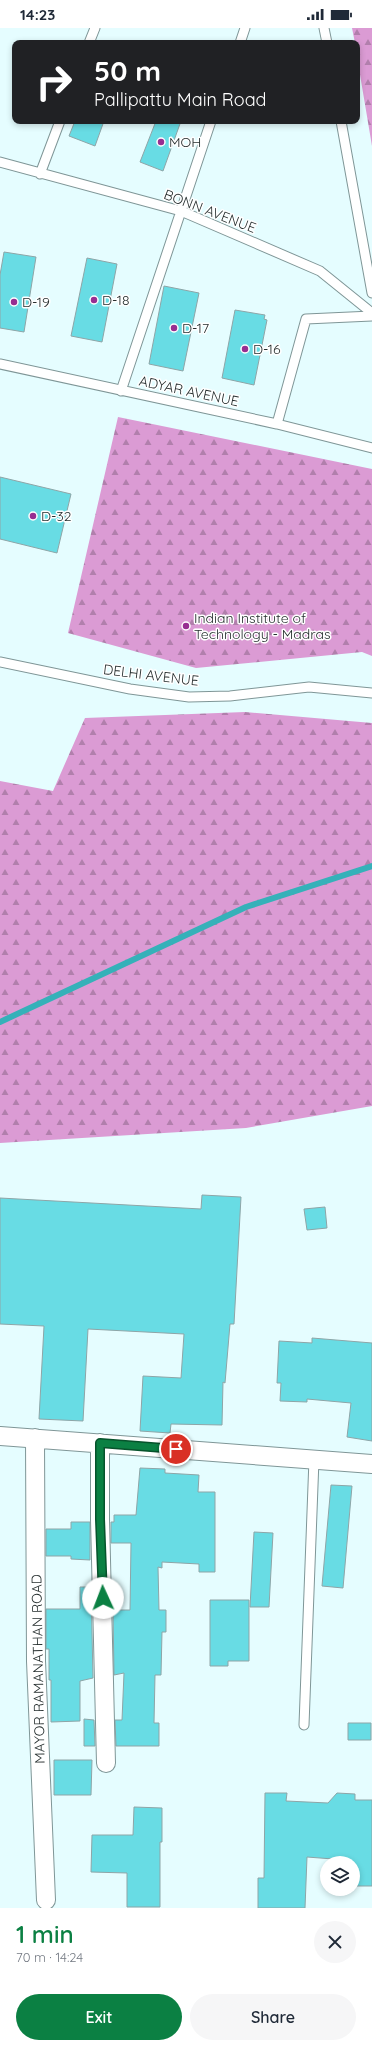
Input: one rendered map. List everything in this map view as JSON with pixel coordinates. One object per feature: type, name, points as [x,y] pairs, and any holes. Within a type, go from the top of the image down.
[{"type":"street","points":[[0,1436],[372,1464]]},
{"type":"street","name":"MAYOR RAMANATHAN ROAD","points":[[35,1438],[36,1661],[46,1900]]},
{"type":"street","points":[[100,1443],[100,1519],[106,1763]]},
{"type":"lane","points":[[90,40],[95,28]]},
{"type":"lane","points":[[241,40],[245,28]]},
{"type":"lane","points":[[324,28],[326,40]]},
{"type":"lane","points":[[40,174],[59,124]]},
{"type":"lane","points":[[121,391],[210,124]]},
{"type":"lane","points":[[342,124],[372,293]]},
{"type":"lane","name":"BONN AVENUE","points":[[0,162],[181,211],[320,270],[372,313]]},
{"type":"lane","points":[[277,424],[306,319],[372,316]]},
{"type":"lane","name":"ADYAR AVENUE","points":[[1,367],[277,424],[372,448]]},
{"type":"lane","name":"DELHI AVENUE","points":[[0,662],[130,689],[189,697],[230,696],[309,687],[372,693]]},
{"type":"lane","points":[[304,1725],[314,1459]]},
{"type":"green space","points":[[352,28],[372,28],[372,146],[360,75],[360,40],[354,40]]},
{"type":"green space","points":[[118,417],[372,469],[372,656],[362,652],[196,668],[68,633]]},
{"type":"green space","points":[[245,712],[372,723],[372,1106],[246,1128],[0,1143],[0,781],[53,791],[85,718]]},
{"type":"building","points":[[74,124],[103,124],[95,146],[69,136]]},
{"type":"building","name":"MOH","points":[[155,124],[180,124],[163,171],[140,162]]},
{"type":"building","name":"D-19","points":[[4,252],[36,257],[24,332],[0,328],[0,275]]},
{"type":"building","name":"D-18","points":[[87,258],[117,264],[102,342],[71,336]]},
{"type":"building","name":"D-17","points":[[164,286],[199,293],[183,371],[149,364]]},
{"type":"building","name":"D-16","points":[[235,310],[265,315],[264,319],[267,320],[254,385],[222,378]]},
{"type":"building","name":"D-32","points":[[0,477],[71,494],[57,553],[0,539]]},
{"type":"building","points":[[202,1195],[241,1197],[234,1324],[230,1324],[225,1383],[223,1382],[222,1425],[171,1424],[170,1433],[140,1431],[143,1376],[181,1378],[184,1334],[88,1329],[83,1421],[39,1419],[44,1326],[0,1324],[0,1198],[201,1209]]},
{"type":"building","points":[[325,1207],[327,1228],[307,1230],[304,1209]]},
{"type":"building","points":[[312,1338],[372,1343],[372,1441],[347,1437],[351,1403],[307,1399],[307,1402],[280,1401],[281,1383],[277,1383],[279,1341],[312,1343]]},
{"type":"building","points":[[140,1468],[165,1469],[165,1473],[199,1475],[198,1492],[215,1492],[215,1572],[199,1572],[199,1564],[162,1562],[162,1568],[158,1567],[159,1610],[166,1610],[166,1632],[162,1632],[161,1675],[155,1675],[154,1723],[159,1723],[159,1746],[116,1746],[115,1720],[122,1720],[124,1673],[114,1675],[113,1610],[130,1610],[131,1543],[111,1543],[111,1522],[114,1522],[114,1515],[136,1515]]},
{"type":"building","points":[[331,1485],[352,1486],[343,1588],[322,1586]]},
{"type":"building","points":[[71,1522],[90,1522],[90,1560],[71,1559],[71,1556],[46,1556],[46,1529],[71,1529]]},
{"type":"building","points":[[254,1532],[273,1533],[269,1607],[250,1607]]},
{"type":"building","points":[[80,1587],[91,1587],[93,1678],[80,1681],[80,1721],[51,1722],[51,1680],[49,1680],[49,1649],[46,1649],[46,1609],[80,1609]]},
{"type":"building","points":[[210,1600],[249,1600],[249,1661],[228,1661],[228,1666],[210,1666]]},
{"type":"building","points":[[84,1719],[94,1720],[95,1746],[84,1746]]},
{"type":"building","points":[[348,1723],[371,1723],[371,1740],[348,1740]]},
{"type":"building","points":[[54,1760],[92,1760],[91,1795],[54,1795]]},
{"type":"building","points":[[265,1793],[287,1793],[286,1801],[328,1803],[337,1793],[355,1794],[355,1800],[372,1800],[372,1886],[360,1886],[360,1856],[320,1856],[320,1858],[307,1857],[305,1908],[258,1908],[258,1878],[264,1878]]},
{"type":"building","points":[[134,1807],[162,1808],[162,1842],[160,1842],[160,1907],[127,1907],[127,1873],[91,1872],[92,1835],[133,1835]]},
{"type":"waterway","points":[[0,1022],[246,907],[372,866]]},
{"type":"place","name":"MOH","points":[[161,142]]},
{"type":"place","name":"D-18","points":[[94,300]]},
{"type":"place","name":"D-19","points":[[14,302]]},
{"type":"place","name":"D-17","points":[[174,328]]},
{"type":"place","name":"D-16","points":[[245,349]]},
{"type":"place","name":"D-32","points":[[33,516]]},
{"type":"place","name":"Indian Institute of Technology - Madras","points":[[186,626]]},
{"type":"route","points":[[103,1598],[100,1519],[100,1443],[176,1449]]}]
